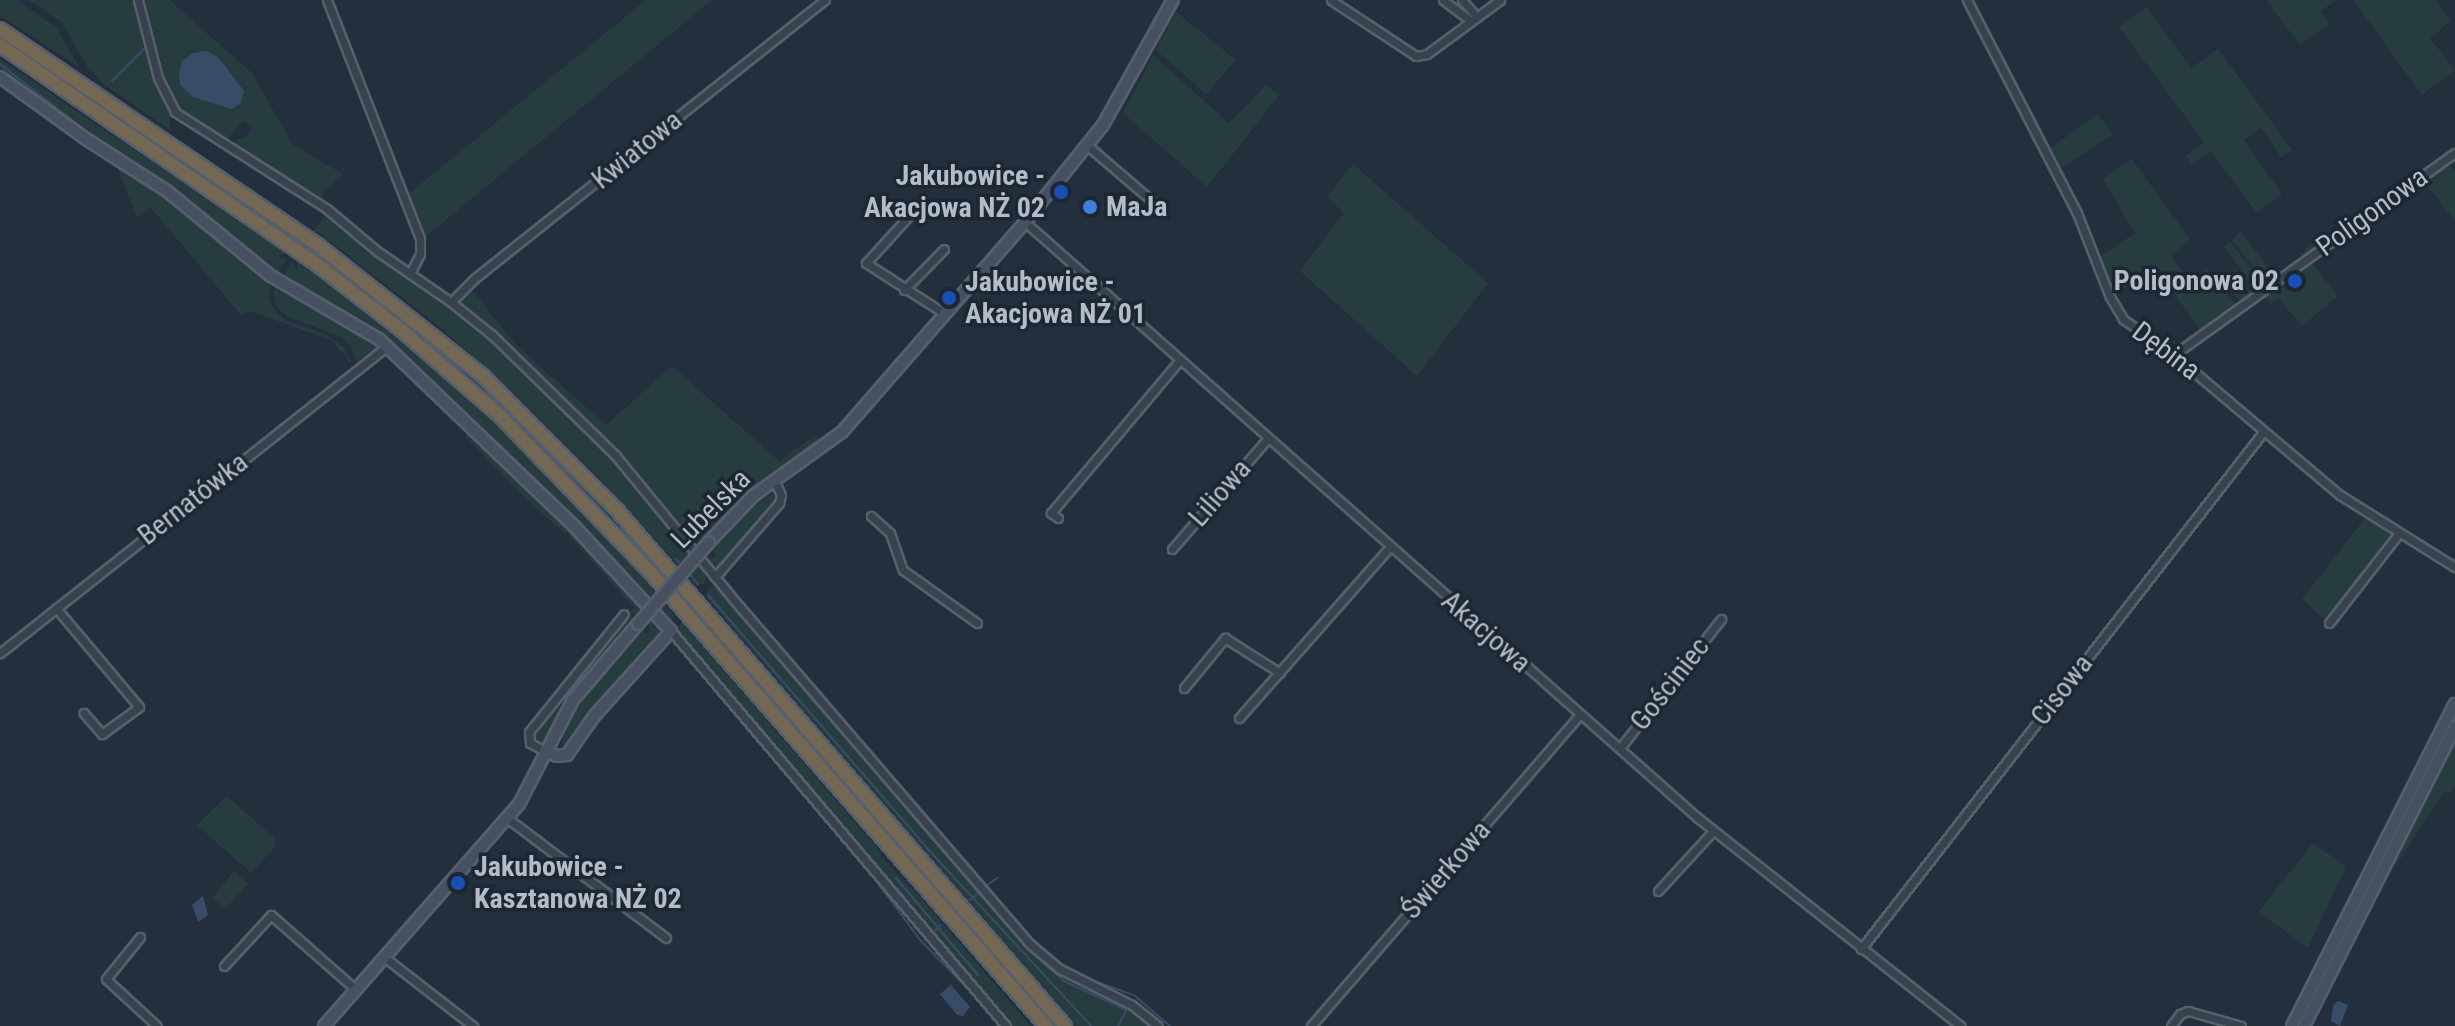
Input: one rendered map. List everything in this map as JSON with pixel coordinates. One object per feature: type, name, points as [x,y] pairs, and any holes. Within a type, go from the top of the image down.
[{"type":"highway","points":[[0,29],[294,228],[483,376],[595,486],[1065,1026]]},
{"type":"highway","points":[[0,45],[311,260],[476,394],[588,503],[1046,1026]]},
{"type":"street","points":[[138,0],[158,78],[175,112],[320,204],[377,251],[451,302],[492,335],[600,439],[1030,944],[1060,969],[1132,1005],[1157,1026]]},
{"type":"street","points":[[327,0],[420,239],[420,254],[410,274]]},
{"type":"street","name":"Kwiatowa","points":[[451,302],[475,278],[825,0]]},
{"type":"street","name":"Lubelska","points":[[324,1026],[507,818],[525,794],[573,700],[709,542],[746,501],[842,432],[1088,146],[1115,107],[1173,0]]},
{"type":"street","points":[[1331,0],[1416,56],[1427,54],[1500,0]]},
{"type":"street","points":[[1443,0],[1474,19]]},
{"type":"street","points":[[1462,0],[1474,19]]},
{"type":"street","name":"Dębina","points":[[1967,0],[2077,213],[2114,306],[2129,325],[2176,358],[2340,495],[2455,567]]},
{"type":"street","points":[[0,77],[86,139],[167,191],[271,276],[387,346],[580,533],[671,631],[1006,1026]]},
{"type":"street","points":[[1088,146],[1151,200]]},
{"type":"street","name":"Poligonowa","points":[[2176,358],[2182,350],[2455,153]]},
{"type":"street","points":[[907,218],[866,263],[945,314]]},
{"type":"street","name":"Akacjowa","points":[[1025,222],[1713,831],[1960,1026]]},
{"type":"street","points":[[904,290],[944,249]]},
{"type":"street","name":"Bernatówka","points":[[0,653],[387,346]]},
{"type":"street","points":[[1058,518],[1051,513],[1180,360]]},
{"type":"street","name":"Cisowa","points":[[1861,949],[2264,431]]},
{"type":"street","name":"Liliowa","points":[[1172,549],[1268,438]]},
{"type":"street","points":[[715,577],[779,503],[781,495],[774,480]]},
{"type":"street","points":[[871,516],[890,533],[903,570],[977,623]]},
{"type":"street","points":[[2329,623],[2399,533]]},
{"type":"street","points":[[1239,718],[1390,547]]},
{"type":"street","points":[[56,608],[139,707],[102,734],[84,713]]},
{"type":"street","points":[[624,614],[529,732],[530,743],[545,751],[567,755],[595,715],[671,631]]},
{"type":"street","name":"Gościniec","points":[[1620,748],[1721,619]]},
{"type":"street","points":[[1184,688],[1225,638],[1280,673]]},
{"type":"street","points":[[2292,1026],[2455,704]]},
{"type":"street","name":"Świerkowa","points":[[1311,1026],[1580,714]]},
{"type":"street","points":[[2304,1026],[2455,727]]},
{"type":"street","points":[[507,818],[666,938]]},
{"type":"street","points":[[1658,891],[1713,831]]},
{"type":"street","points":[[224,966],[271,915],[356,990]]},
{"type":"street","points":[[140,937],[106,979],[157,1026]]},
{"type":"street","points":[[384,957],[473,1026]]},
{"type":"street","points":[[2171,1026],[2180,1014],[2192,1012],[2241,1026]]},
{"type":"green space","points":[[0,0],[17,0],[56,27],[79,67],[0,16]]},
{"type":"green space","points":[[28,0],[135,0],[161,97],[170,112],[170,130],[101,82],[88,68],[62,22]]},
{"type":"green space","points":[[140,0],[169,0],[252,73],[292,144],[343,174],[322,193],[323,203],[235,148],[237,139],[245,138],[252,128],[243,121],[225,141],[172,105],[165,93]]},
{"type":"green space","points":[[646,0],[712,0],[424,238],[407,195]]},
{"type":"green space","points":[[2266,0],[2336,0],[2321,11],[2329,24],[2300,45]]},
{"type":"green space","points":[[2353,0],[2436,0],[2451,21],[2430,38],[2455,70],[2422,95]]},
{"type":"green space","points":[[2146,7],[2191,68],[2218,49],[2292,150],[2281,157],[2261,128],[2244,140],[2282,194],[2257,213],[2211,151],[2192,165],[2186,156],[2204,142],[2119,27]]},
{"type":"green space","points":[[1176,12],[1236,60],[1206,94],[1156,50]]},
{"type":"green space","points":[[0,34],[277,221],[424,333],[499,398],[558,458],[719,635],[715,638],[613,522],[533,440],[420,337],[274,225],[0,41]]},
{"type":"green space","points":[[1153,55],[1229,123],[1266,85],[1279,95],[1207,187],[1123,113]]},
{"type":"green space","points":[[0,59],[286,253],[277,256],[287,259],[271,283],[269,299],[275,311],[286,321],[324,333],[345,348],[352,364],[331,340],[250,311],[241,315],[151,208],[137,218],[118,169],[125,169],[132,179],[134,176],[171,196],[269,278],[262,281],[269,280],[275,271],[274,264],[273,273],[197,209],[0,74]]},
{"type":"green space","points":[[2098,114],[2113,134],[2059,170],[2049,149]]},
{"type":"green space","points":[[2132,159],[2190,240],[2171,256],[2189,281],[2207,268],[2237,306],[2201,332],[2156,267],[2113,296],[2098,258],[2135,233],[2103,179]]},
{"type":"green space","points":[[1353,164],[1488,283],[1417,376],[1300,271],[1344,213],[1327,197]]},
{"type":"green space","points":[[2449,164],[2455,171],[2455,221],[2424,182]]},
{"type":"green space","points":[[330,215],[369,250],[479,329],[605,449],[706,572],[705,583],[697,586],[599,477],[509,388],[441,328],[317,231],[311,234],[325,216],[328,219]]},
{"type":"green space","points":[[2342,222],[2346,228],[2305,256],[2299,254]]},
{"type":"green space","points":[[2241,231],[2269,269],[2276,267],[2273,279],[2266,284],[2232,240]]},
{"type":"green space","points":[[2230,241],[2263,284],[2255,290],[2224,246]]},
{"type":"green space","points":[[292,261],[297,271],[297,261],[416,353],[524,450],[641,575],[674,615],[673,619],[669,621],[598,544],[369,328],[285,280],[292,277],[284,278],[278,286],[279,294],[280,287],[361,330],[379,345],[378,350],[358,364],[351,347],[341,337],[286,316],[277,307],[273,292]]},
{"type":"green space","points":[[2310,261],[2338,296],[2302,326],[2279,299],[2271,304],[2263,294],[2277,286],[2291,290],[2299,272]]},
{"type":"green space","points":[[2235,269],[2252,294],[2242,303],[2221,280]]},
{"type":"green space","points":[[470,287],[515,344],[606,425],[672,366],[779,461],[816,435],[820,442],[758,486],[706,539],[702,541],[697,536],[694,546],[614,448],[462,304],[461,295]]},
{"type":"green space","points":[[468,431],[569,527],[565,534],[465,436]]},
{"type":"green space","points":[[773,494],[776,496],[774,501],[719,566],[707,563],[706,559],[716,557],[713,551],[715,546],[738,520],[753,505]]},
{"type":"green space","points":[[2366,517],[2390,532],[2391,539],[2327,622],[2302,599]]},
{"type":"green space","points":[[573,531],[663,630],[561,751],[563,731],[578,706],[639,633],[642,630],[647,635],[649,631],[649,625],[638,614],[631,614],[634,621],[573,692],[546,741],[536,743],[533,732],[634,607],[569,536]]},
{"type":"green space","points":[[709,587],[719,587],[1027,948],[1054,971],[1138,1014],[1146,1026],[1076,1026],[706,598]]},
{"type":"green space","points":[[682,622],[882,854],[880,856],[923,900],[1030,1026],[1010,1026],[674,630]]},
{"type":"green space","points":[[783,709],[1057,1026],[1050,1026],[779,713]]},
{"type":"green space","points":[[2455,739],[2455,785],[2451,793],[2444,792],[2397,864],[2390,864]]},
{"type":"green space","points":[[227,796],[275,839],[275,847],[251,873],[197,825]]},
{"type":"green space","points":[[2313,843],[2346,866],[2308,948],[2258,912]]},
{"type":"green space","points":[[234,871],[248,883],[225,909],[212,898]]},
{"type":"water","points":[[206,51],[218,57],[244,91],[241,103],[232,109],[193,97],[180,85],[182,61],[193,53]]},
{"type":"water","points":[[203,896],[208,915],[198,922],[192,905]]},
{"type":"water","points":[[951,985],[970,1007],[963,1016],[957,1015],[940,994]]},
{"type":"water","points":[[2338,1001],[2348,1005],[2340,1026],[2331,1021],[2333,1006]]},
{"type":"waterway","points":[[112,81],[148,45]]},
{"type":"waterway","points":[[0,64],[81,127]]},
{"type":"waterway","points":[[676,559],[681,565]]},
{"type":"waterway","points":[[688,573],[698,584]]},
{"type":"waterway","points":[[708,595],[926,847],[1091,1026]]},
{"type":"waterway","points":[[856,854],[921,941],[974,995]]},
{"type":"waterway","points":[[896,878],[978,975]]},
{"type":"waterway","points":[[986,886],[997,878]]},
{"type":"waterway","points":[[970,900],[982,891]]},
{"type":"waterway","points":[[934,931],[941,925]]},
{"type":"waterway","points":[[1023,945],[1064,981],[1126,1010]]},
{"type":"waterway","points":[[1100,983],[1135,996],[1170,1026]]},
{"type":"waterway","points":[[1118,1026],[1127,1009]]},
{"type":"place","name":"Jakubowice - Akacjowa NŻ 02","points":[[1061,192]]},
{"type":"place","name":"MaJa","points":[[1090,207]]},
{"type":"place","name":"Poligonowa 02","points":[[2295,281]]},
{"type":"place","name":"Jakubowice - Akacjowa NŻ 01","points":[[949,298]]},
{"type":"place","name":"Jakubowice - Kasztanowa NŻ 02","points":[[458,883]]}]
